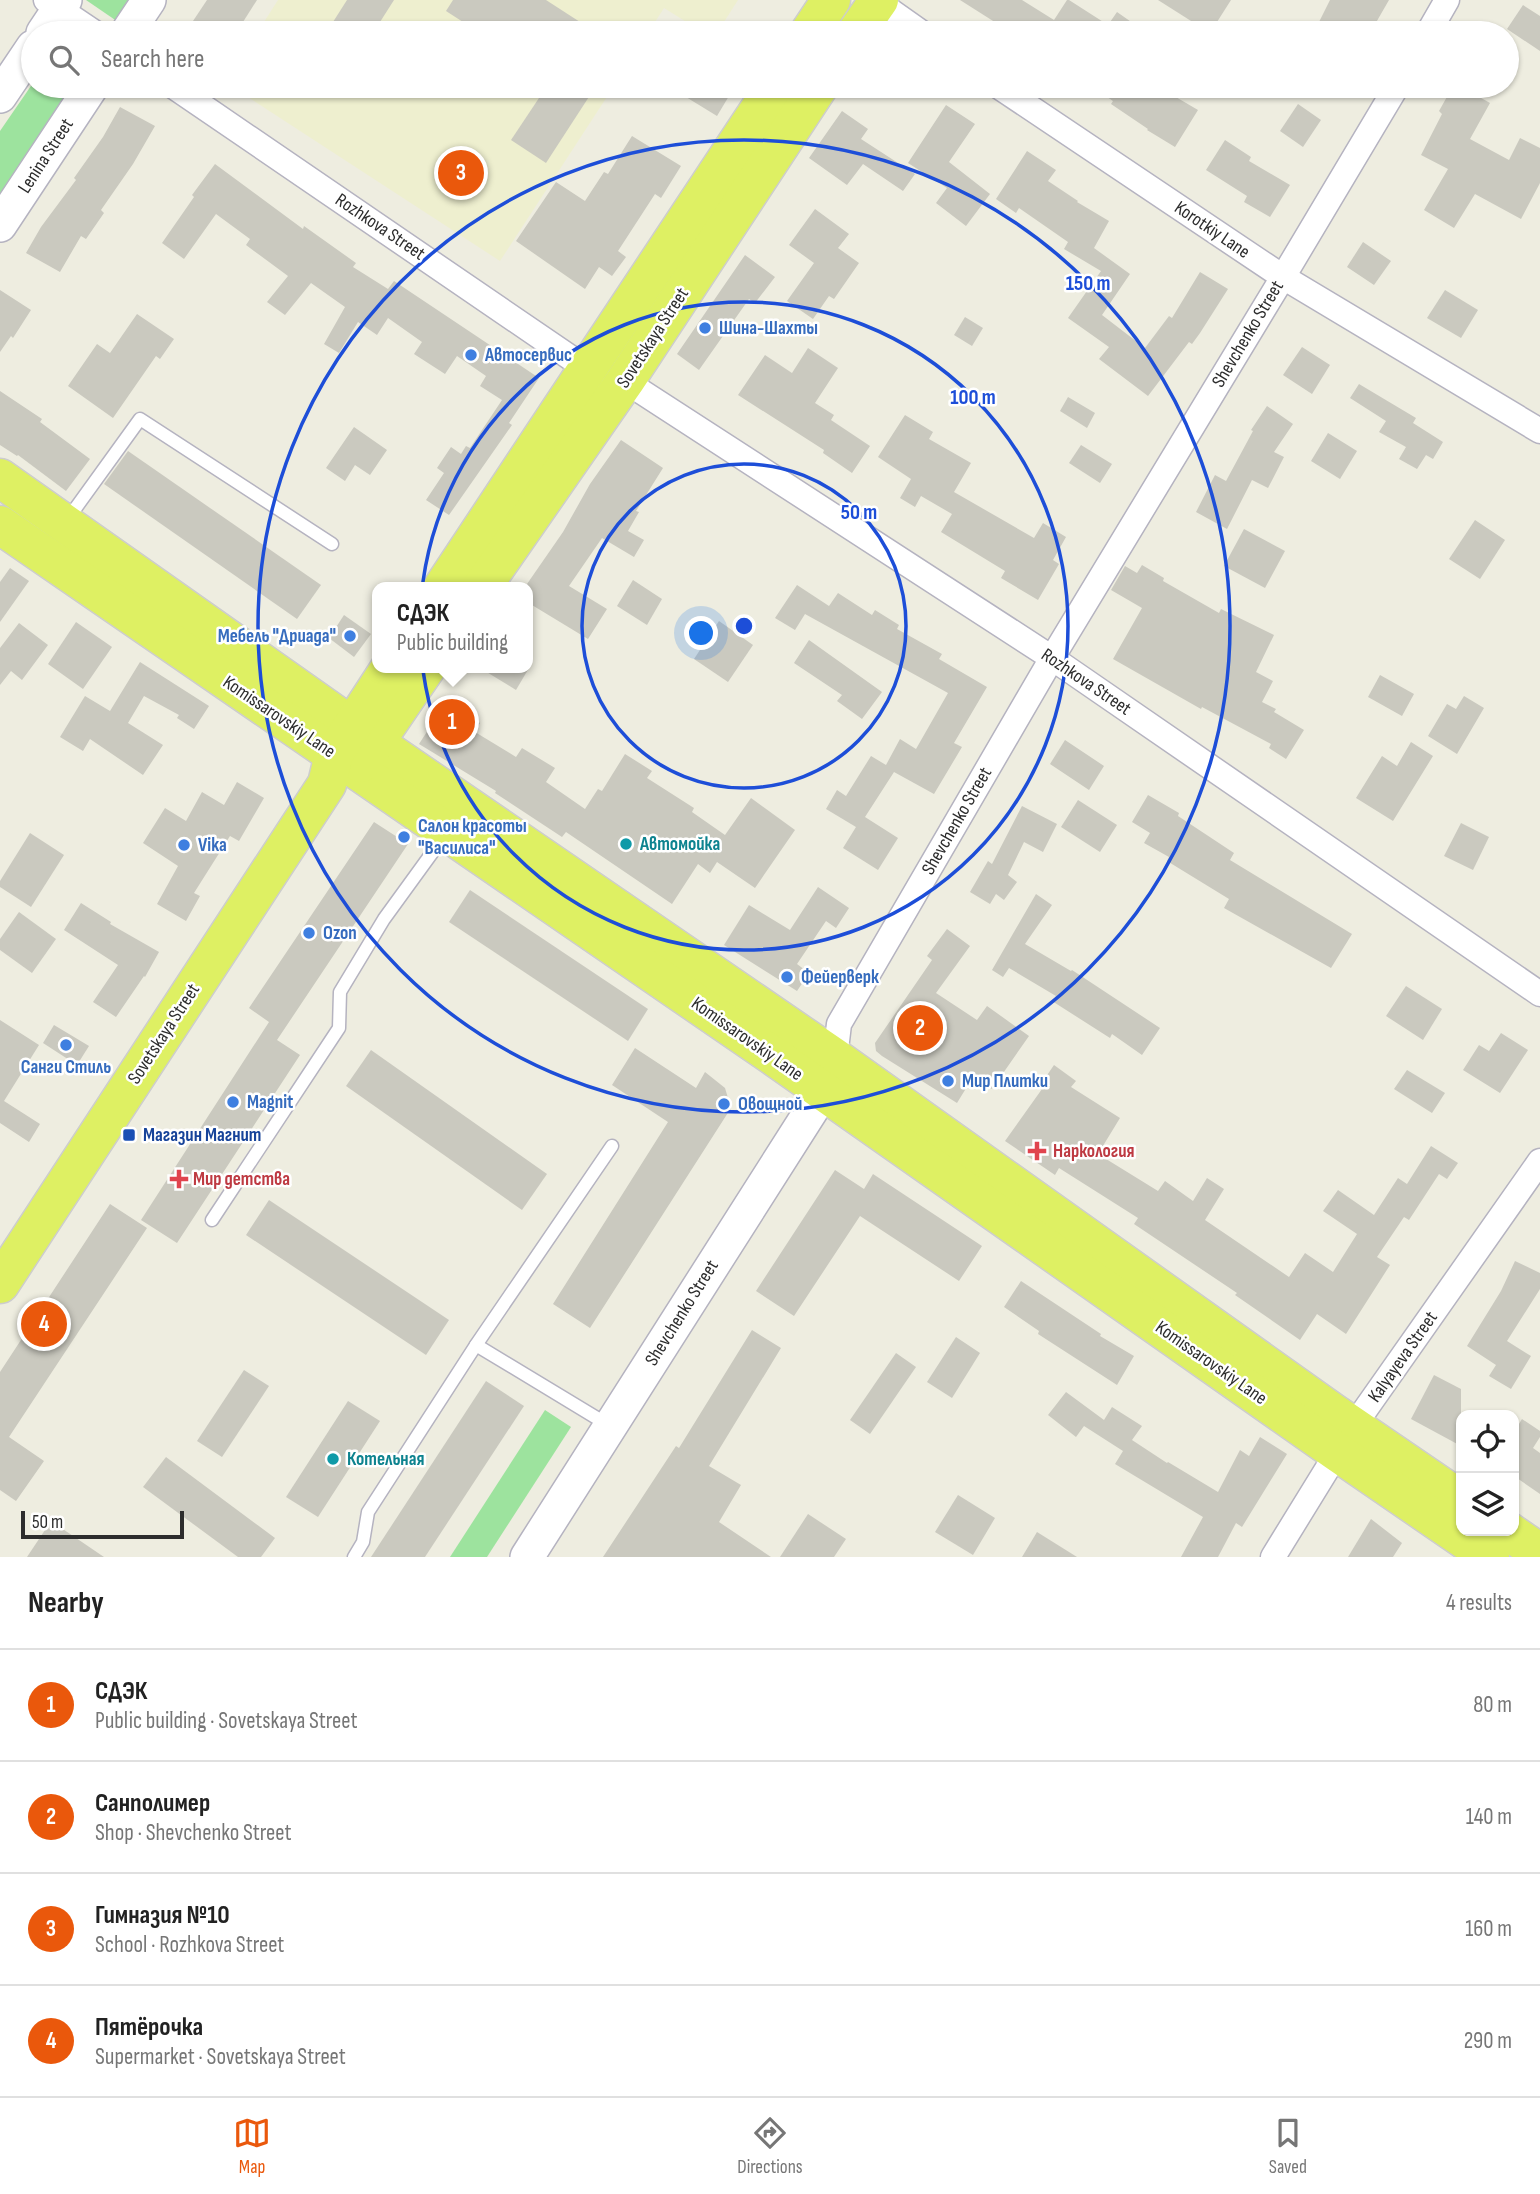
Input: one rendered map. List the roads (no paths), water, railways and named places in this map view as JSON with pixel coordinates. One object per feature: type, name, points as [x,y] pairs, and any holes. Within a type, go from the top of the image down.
[{"type":"main road","points":[[135,21],[149,0]]},
{"type":"main road","points":[[817,21],[831,0]]},
{"type":"main road","points":[[864,21],[878,1]]},
{"type":"main road","points":[[0,96],[21,65]]},
{"type":"main road","name":"Lenina Street","points":[[0,225],[84,98]]},
{"type":"main road","name":"Sovetskaya Street","points":[[446,582],[767,98]]},
{"type":"main road","name":"Sovetskaya Street","points":[[485,582],[625,381],[811,98]]},
{"type":"main road","name":"Komissarovskiy Lane","points":[[0,478],[65,524],[447,832],[829,1075]]},
{"type":"main road","name":"Komissarovskiy Lane","points":[[0,525],[829,1075],[1345,1439],[1490,1557]]},
{"type":"main road","name":"Sovetskaya Street","points":[[349,755],[388,673]]},
{"type":"main road","name":"Sovetskaya Street","points":[[0,1284],[349,755],[422,673]]},
{"type":"main road","name":"Shevchenko Street","points":[[527,1557],[829,1075]]},
{"type":"main road","name":"Komissarovskiy Lane","points":[[1345,1439],[1456,1497]]},
{"type":"main road","points":[[1515,1536],[1540,1553]]},
{"type":"street","points":[[1435,21],[1447,0]]},
{"type":"street","points":[[878,1],[906,21]]},
{"type":"street","points":[[53,11],[72,21]]},
{"type":"street","name":"Rozhkova Street","points":[[191,98],[587,369]]},
{"type":"street","name":"Korotkiy Lane","points":[[1016,98],[1283,277],[1540,430]]},
{"type":"street","name":"Shevchenko Street","points":[[829,1075],[839,1024],[1052,658],[1390,98]]},
{"type":"street","name":"Rozhkova Street","points":[[625,381],[1052,658],[1540,994]]},
{"type":"street","name":"Kalyayeva Street","points":[[1273,1557],[1345,1439],[1540,1161]]},
{"type":"lane","points":[[65,524],[140,419],[332,544]]},
{"type":"lane","points":[[212,1220],[339,1028],[340,992],[384,919],[447,832]]},
{"type":"lane","points":[[354,1557],[363,1542],[368,1512],[476,1345],[612,1146]]},
{"type":"lane","points":[[476,1345],[610,1426]]},
{"type":"place","name":"Гимназия №10","points":[[461,173]]},
{"type":"place","name":"Шина-Шахты","points":[[705,328]]},
{"type":"place","name":"Автосервис","points":[[471,355]]},
{"type":"place","name":"Мебель \"Дриада\"","points":[[350,636]]},
{"type":"place","name":"СДЭК","points":[[452,722]]},
{"type":"place","name":"Салон красоты \"Василиса\"","points":[[404,837]]},
{"type":"place","name":"Автомойка","points":[[626,844]]},
{"type":"place","name":"Vika","points":[[184,845]]},
{"type":"place","name":"Ozon","points":[[309,933]]},
{"type":"place","name":"Фейерверк","points":[[787,977]]},
{"type":"place","name":"Санполимер","points":[[920,1028]]},
{"type":"place","name":"Санги Стиль","points":[[66,1045]]},
{"type":"place","name":"Мир Плитки","points":[[948,1081]]},
{"type":"place","name":"Magnit","points":[[233,1102]]},
{"type":"place","name":"Овощной","points":[[724,1104]]},
{"type":"place","name":"Магазин Магнит","points":[[129,1135]]},
{"type":"place","name":"Наркология","points":[[1037,1151]]},
{"type":"place","name":"Мир детства","points":[[179,1179]]},
{"type":"place","name":"Пятёрочка","points":[[44,1324]]},
{"type":"place","name":"Котельная","points":[[333,1459]]}]
